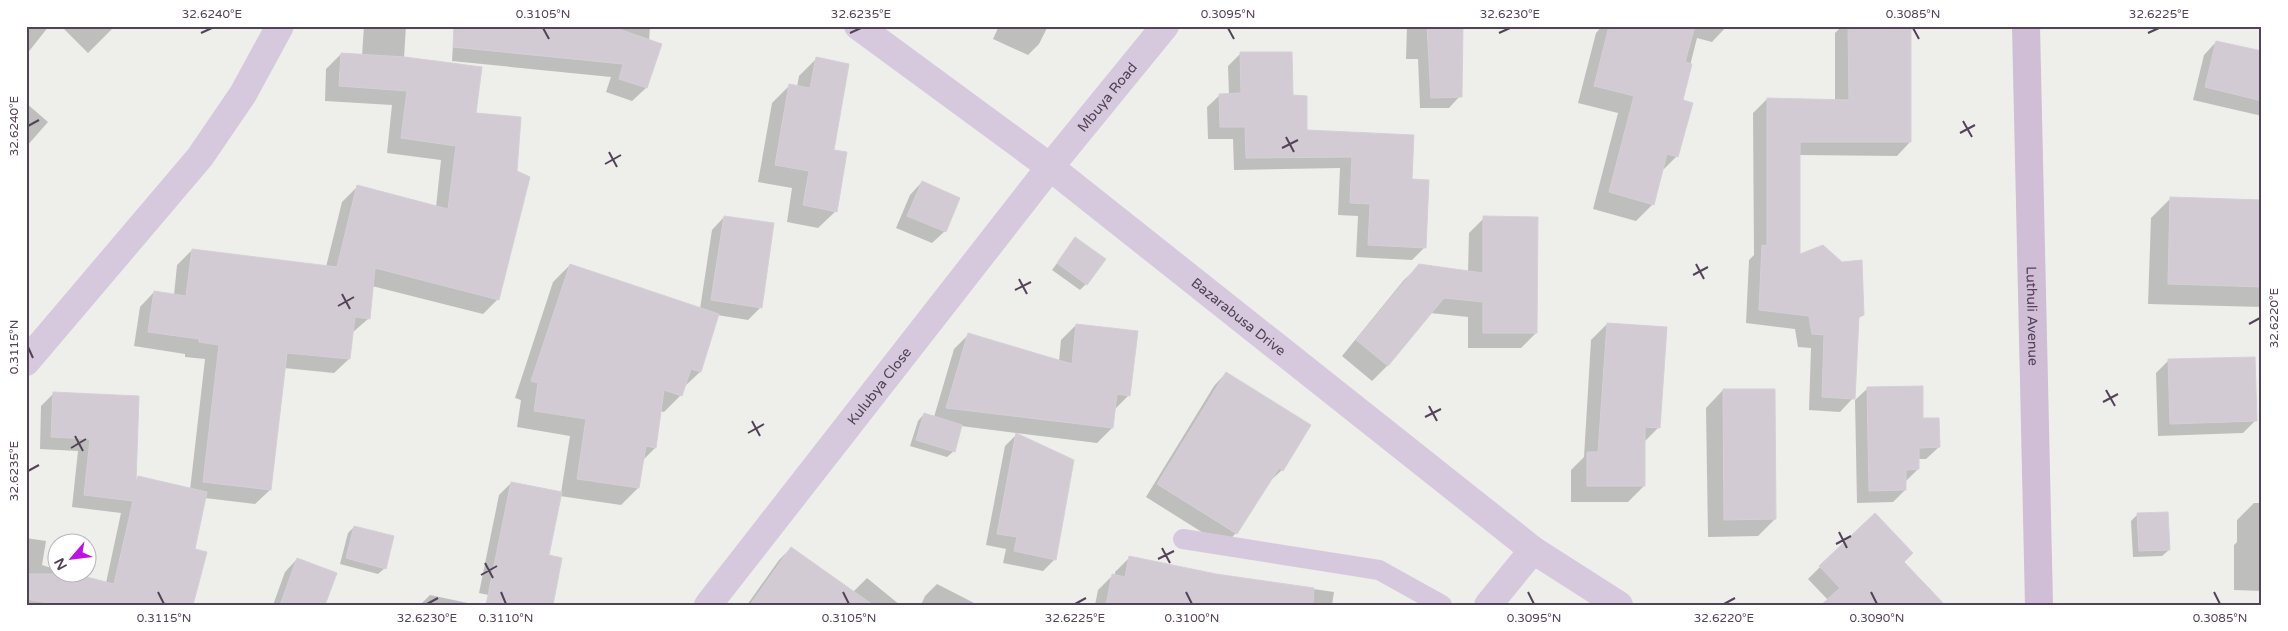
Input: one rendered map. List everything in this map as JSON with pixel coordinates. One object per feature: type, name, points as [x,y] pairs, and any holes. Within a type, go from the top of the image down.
[{"type":"street","points":[[26,362],[200,157],[242,94],[280,26]]},
{"type":"street","name":"Bazarabusa Drive","points":[[858,26],[1050,167],[1533,550],[1619,605]]},
{"type":"street","name":"Mbuya Road","points":[[1050,167],[1165,26]]},
{"type":"street","name":"Luthuli Avenue","points":[[2026,26],[2039,605]]},
{"type":"street","name":"Kulubya Close","points":[[708,605],[1050,167]]},
{"type":"street","points":[[1488,605],[1533,550]]},
{"type":"lane","points":[[1183,539],[1379,570],[1442,605]]},
{"type":"building","points":[[454,26],[610,26],[662,44],[647,88],[619,79],[623,64],[453,47]]},
{"type":"building","points":[[1427,26],[1463,26],[1462,97],[1431,98]]},
{"type":"building","points":[[1609,26],[1695,26],[1685,62],[1692,64],[1683,100],[1693,103],[1678,157],[1667,154],[1654,205],[1609,192],[1634,96],[1594,86]]},
{"type":"building","points":[[1848,26],[1911,26],[1911,142],[1800,142],[1800,254],[1823,245],[1842,262],[1862,260],[1864,315],[1859,317],[1855,399],[1822,397],[1824,335],[1812,334],[1809,316],[1759,310],[1762,245],[1767,246],[1767,98],[1849,100]]},
{"type":"building","points":[[2216,41],[2262,51],[2262,101],[2205,87]]},
{"type":"building","points":[[1240,52],[1292,52],[1293,95],[1307,96],[1307,130],[1414,135],[1412,179],[1429,180],[1426,248],[1368,245],[1370,204],[1350,203],[1352,157],[1246,158],[1245,127],[1220,127],[1219,94],[1241,93]]},
{"type":"building","points":[[341,53],[405,57],[482,67],[476,113],[521,117],[517,171],[530,177],[499,300],[375,268],[370,319],[355,317],[350,359],[287,353],[271,490],[203,482],[219,345],[199,342],[199,339],[148,332],[154,291],[186,296],[192,249],[337,267],[357,185],[448,209],[456,146],[401,138],[407,91],[339,86]]},
{"type":"building","points":[[816,57],[849,64],[834,150],[847,152],[837,212],[803,205],[809,171],[775,165],[789,84],[810,88]]},
{"type":"building","points":[[922,181],[960,198],[946,232],[907,216]]},
{"type":"building","points":[[2170,197],[2262,200],[2262,287],[2168,284]]},
{"type":"building","points":[[724,216],[774,223],[762,308],[711,300]]},
{"type":"building","points":[[1483,216],[1538,217],[1537,333],[1483,333],[1483,302],[1444,298],[1388,366],[1356,340],[1419,264],[1483,273]]},
{"type":"building","points":[[1075,237],[1106,259],[1087,285],[1057,263]]},
{"type":"building","points":[[570,264],[719,314],[701,372],[691,369],[682,396],[664,390],[656,448],[646,446],[639,488],[577,479],[586,419],[534,411],[538,383],[531,381]]},
{"type":"building","points":[[1607,323],[1667,327],[1660,428],[1645,427],[1645,486],[1587,486],[1587,452],[1598,452]]},
{"type":"building","points":[[1076,324],[1138,331],[1130,396],[1117,394],[1113,428],[946,408],[968,333],[1072,364]]},
{"type":"building","points":[[2255,357],[2257,421],[2170,424],[2168,359]]},
{"type":"building","points":[[1226,372],[1311,425],[1283,471],[1279,468],[1237,534],[1157,484]]},
{"type":"building","points":[[1923,386],[1923,418],[1939,418],[1940,447],[1919,448],[1919,469],[1906,470],[1906,490],[1869,491],[1867,387]]},
{"type":"building","points":[[1723,389],[1775,389],[1776,519],[1724,520]]},
{"type":"building","points":[[53,392],[139,396],[136,483],[138,476],[207,492],[195,549],[207,552],[193,605],[59,605],[26,599],[26,574],[48,574],[48,584],[98,584],[98,580],[114,584],[133,501],[84,495],[90,439],[51,437]]},
{"type":"building","points":[[924,413],[962,425],[955,452],[916,440]]},
{"type":"building","points":[[1016,433],[1074,460],[1056,560],[1014,551],[1017,537],[997,534]]},
{"type":"building","points":[[511,482],[562,492],[549,555],[562,558],[553,605],[486,605]]},
{"type":"building","points":[[2168,512],[2170,550],[2139,551],[2137,513]]},
{"type":"building","points":[[1875,513],[1913,553],[1904,562],[1945,605],[1821,605],[1840,588],[1819,566]]},
{"type":"building","points":[[354,526],[394,536],[386,569],[346,558]]},
{"type":"building","points":[[791,547],[873,605],[750,605]]},
{"type":"building","points":[[1129,556],[1216,574],[1314,588],[1313,605],[1106,605],[1112,574],[1125,577]]},
{"type":"building","points":[[297,558],[337,573],[325,605],[280,605]]}]
